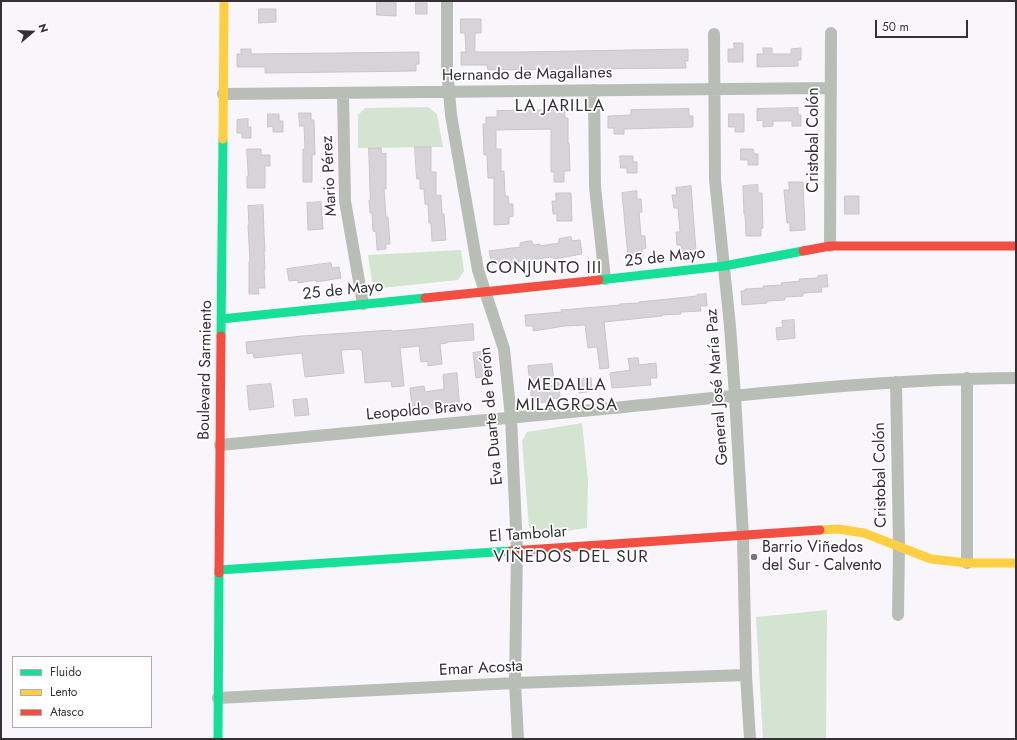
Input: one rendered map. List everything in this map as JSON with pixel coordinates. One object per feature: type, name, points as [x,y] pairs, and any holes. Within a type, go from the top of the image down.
[{"type":"street","name":"Boulevard Sarmiento","points":[[218,739],[224,1]]},
{"type":"street","name":"Eva Duarte de Perón","points":[[447,1],[447,69],[451,114],[478,270],[504,349],[511,418],[517,550],[515,683],[518,739]]},
{"type":"street","name":"Cristobal Colón","points":[[830,246],[831,33]]},
{"type":"street","name":"General José María Paz","points":[[714,34],[715,180],[730,326],[735,396],[743,536],[746,675],[750,739]]},
{"type":"street","name":"Hernando de Magallanes","points":[[223,94],[830,88]]},
{"type":"street","points":[[594,90],[595,187],[605,279]]},
{"type":"street","name":"Mario Pérez","points":[[344,93],[345,201],[363,304]]},
{"type":"street","name":"25 de Mayo","points":[[221,319],[724,266],[830,246],[1016,246]]},
{"type":"street","points":[[967,378],[967,563]]},
{"type":"street","name":"Leopoldo Bravo","points":[[220,445],[836,386],[967,378],[1016,378]]},
{"type":"street","name":"Cristobal Colón","points":[[896,382],[899,546],[898,615]]},
{"type":"street","name":"El Tambolar","points":[[219,570],[838,529],[864,533],[931,559],[967,563],[1016,563]]},
{"type":"street","name":"Emar Acosta","points":[[218,698],[515,683],[746,675]]},
{"type":"green space","points":[[428,107],[437,114],[443,147],[358,148],[358,115],[365,108]]},
{"type":"green space","points":[[461,250],[464,271],[458,280],[381,288],[372,281],[368,255]]},
{"type":"green space","points":[[582,423],[588,480],[587,528],[536,535],[529,527],[522,441],[527,432]]},
{"type":"green space","points":[[827,610],[826,739],[763,739],[756,617]]},
{"type":"building","points":[[377,1],[396,1],[396,16],[377,15]]},
{"type":"building","points":[[416,3],[427,3],[427,14],[416,14]]},
{"type":"building","points":[[259,9],[276,9],[276,22],[259,23]]},
{"type":"building","points":[[461,19],[481,19],[481,33],[475,33],[475,52],[688,49],[688,61],[685,61],[686,68],[488,70],[487,65],[461,65],[461,52],[466,52],[465,33],[461,33]]},
{"type":"building","points":[[734,43],[743,43],[743,62],[728,62],[728,49],[734,49]]},
{"type":"building","points":[[763,48],[772,48],[772,54],[791,54],[791,49],[801,48],[801,60],[798,60],[798,66],[757,67],[757,54],[763,54]]},
{"type":"building","points":[[241,49],[251,49],[251,54],[419,52],[419,64],[416,64],[416,71],[265,73],[265,67],[237,67],[237,54],[241,54]]},
{"type":"building","points":[[798,108],[798,115],[801,115],[801,126],[792,126],[792,121],[773,121],[773,126],[763,127],[763,120],[757,121],[757,109]]},
{"type":"building","points":[[689,109],[689,116],[693,116],[693,127],[624,129],[624,134],[614,134],[614,128],[608,128],[608,116],[631,115],[631,110]]},
{"type":"building","points":[[565,110],[565,118],[568,118],[570,171],[564,171],[564,182],[554,182],[554,172],[551,172],[551,129],[496,130],[496,149],[501,149],[501,171],[504,171],[505,196],[508,196],[509,204],[513,204],[513,216],[509,217],[509,224],[494,225],[494,178],[488,178],[487,155],[484,155],[483,124],[486,124],[486,117],[497,117],[497,111]]},
{"type":"building","points":[[299,113],[311,113],[311,120],[314,120],[315,155],[312,155],[312,182],[303,182],[303,149],[305,149],[304,126],[300,126]]},
{"type":"building","points":[[268,114],[279,114],[279,121],[283,121],[283,132],[273,132],[273,126],[268,127]]},
{"type":"building","points":[[729,114],[744,114],[744,132],[735,132],[735,127],[729,127]]},
{"type":"building","points":[[248,119],[248,127],[251,127],[251,138],[242,138],[242,133],[237,133],[237,120]]},
{"type":"building","points":[[415,147],[431,147],[431,172],[436,172],[436,196],[441,195],[446,240],[432,241],[428,204],[425,204],[424,189],[420,189],[420,179],[417,179]]},
{"type":"building","points":[[369,148],[381,148],[382,154],[386,153],[386,189],[384,189],[390,244],[386,244],[386,249],[377,250],[376,232],[373,231],[372,213],[370,213],[369,200]]},
{"type":"building","points":[[247,149],[261,149],[261,155],[270,155],[270,166],[265,166],[265,188],[247,188]]},
{"type":"building","points":[[741,149],[753,149],[754,154],[758,154],[758,165],[748,165],[748,160],[741,160]]},
{"type":"building","points":[[620,156],[633,156],[633,162],[637,162],[637,173],[627,173],[627,168],[621,168]]},
{"type":"building","points":[[789,182],[803,182],[805,230],[790,231],[790,223],[787,223],[784,190],[789,190]]},
{"type":"building","points":[[758,185],[758,193],[762,193],[763,228],[761,228],[761,236],[746,236],[743,186]]},
{"type":"building","points":[[691,186],[696,251],[681,252],[681,245],[677,245],[676,232],[680,232],[678,208],[674,208],[672,195],[677,195],[676,188]]},
{"type":"building","points":[[637,191],[637,199],[641,199],[642,212],[639,212],[641,236],[645,236],[646,248],[642,249],[643,256],[628,257],[622,193]]},
{"type":"building","points":[[556,193],[571,193],[572,221],[557,221],[557,214],[553,214],[552,201],[556,201]]},
{"type":"building","points":[[845,196],[859,196],[859,214],[845,214]]},
{"type":"building","points":[[321,202],[323,229],[308,230],[307,203]]},
{"type":"building","points":[[263,205],[265,288],[258,288],[259,294],[249,294],[250,262],[248,206]]},
{"type":"building","points":[[571,237],[572,241],[580,240],[582,254],[554,259],[553,257],[492,265],[489,251],[520,247],[520,243],[528,241],[532,241],[533,245],[540,244],[540,246],[559,243],[559,239]]},
{"type":"building","points":[[331,263],[332,268],[339,267],[341,278],[316,282],[316,280],[298,283],[298,280],[289,281],[287,269]]},
{"type":"building","points":[[827,275],[828,287],[821,287],[822,292],[803,293],[803,296],[785,297],[785,300],[742,305],[741,291],[745,291],[745,289],[782,285],[781,283],[800,281],[799,279],[818,278],[818,276]]},
{"type":"building","points":[[706,294],[707,306],[700,306],[701,311],[681,312],[681,314],[604,322],[609,368],[600,369],[597,347],[588,348],[585,325],[565,326],[533,331],[533,326],[526,326],[525,315],[562,312],[561,310],[639,303]]},
{"type":"building","points":[[794,320],[795,338],[777,340],[776,328],[783,327],[782,321]]},
{"type":"building","points":[[473,324],[474,340],[440,344],[442,364],[428,366],[428,361],[421,362],[419,346],[400,348],[404,386],[392,387],[391,381],[365,383],[362,350],[360,349],[341,350],[344,373],[305,377],[302,353],[254,358],[253,353],[247,354],[246,342],[302,336],[392,331]]},
{"type":"building","points":[[486,351],[489,376],[476,378],[473,353]]},
{"type":"building","points":[[638,358],[639,365],[656,363],[657,378],[650,378],[651,385],[612,388],[610,373],[630,370],[628,359]]},
{"type":"building","points":[[552,364],[554,382],[559,382],[560,398],[549,399],[549,402],[532,403],[528,366]]},
{"type":"building","points":[[457,373],[460,411],[446,413],[446,410],[434,411],[434,408],[426,409],[426,405],[412,407],[410,388],[424,386],[425,392],[444,389],[443,375]]},
{"type":"building","points":[[591,378],[592,391],[579,393],[578,380]]},
{"type":"building","points":[[271,384],[274,407],[249,410],[247,386]]},
{"type":"building","points":[[307,399],[309,415],[295,416],[293,400]]},
{"type":"traffic: fast","points":[[221,336],[223,139]]},
{"type":"traffic: fast","points":[[599,280],[724,266],[803,251]]},
{"type":"traffic: fast","points":[[221,319],[425,298]]},
{"type":"traffic: fast","points":[[219,570],[511,551]]},
{"type":"traffic: fast","points":[[218,739],[219,573]]},
{"type":"traffic: slow","points":[[223,139],[224,1]]},
{"type":"traffic: slow","points":[[820,530],[838,529],[864,533],[931,559],[967,563],[1016,563]]},
{"type":"traffic: jam","points":[[803,251],[830,246],[1016,246]]},
{"type":"traffic: jam","points":[[425,298],[599,280]]},
{"type":"traffic: jam","points":[[219,573],[221,336]]},
{"type":"traffic: jam","points":[[511,551],[820,530]]},
{"type":"place","name":"Barrio Viñedos del Sur - Calvento","points":[[754,557]]},
{"type":"district","name":"LA JARILLA","points":[[560,107]]},
{"type":"district","name":"CONJUNTO III","points":[[544,269]]},
{"type":"district","name":"MEDALLA MILAGROSA","points":[[567,396]]},
{"type":"district","name":"VIÑEDOS DEL SUR","points":[[571,558]]}]
